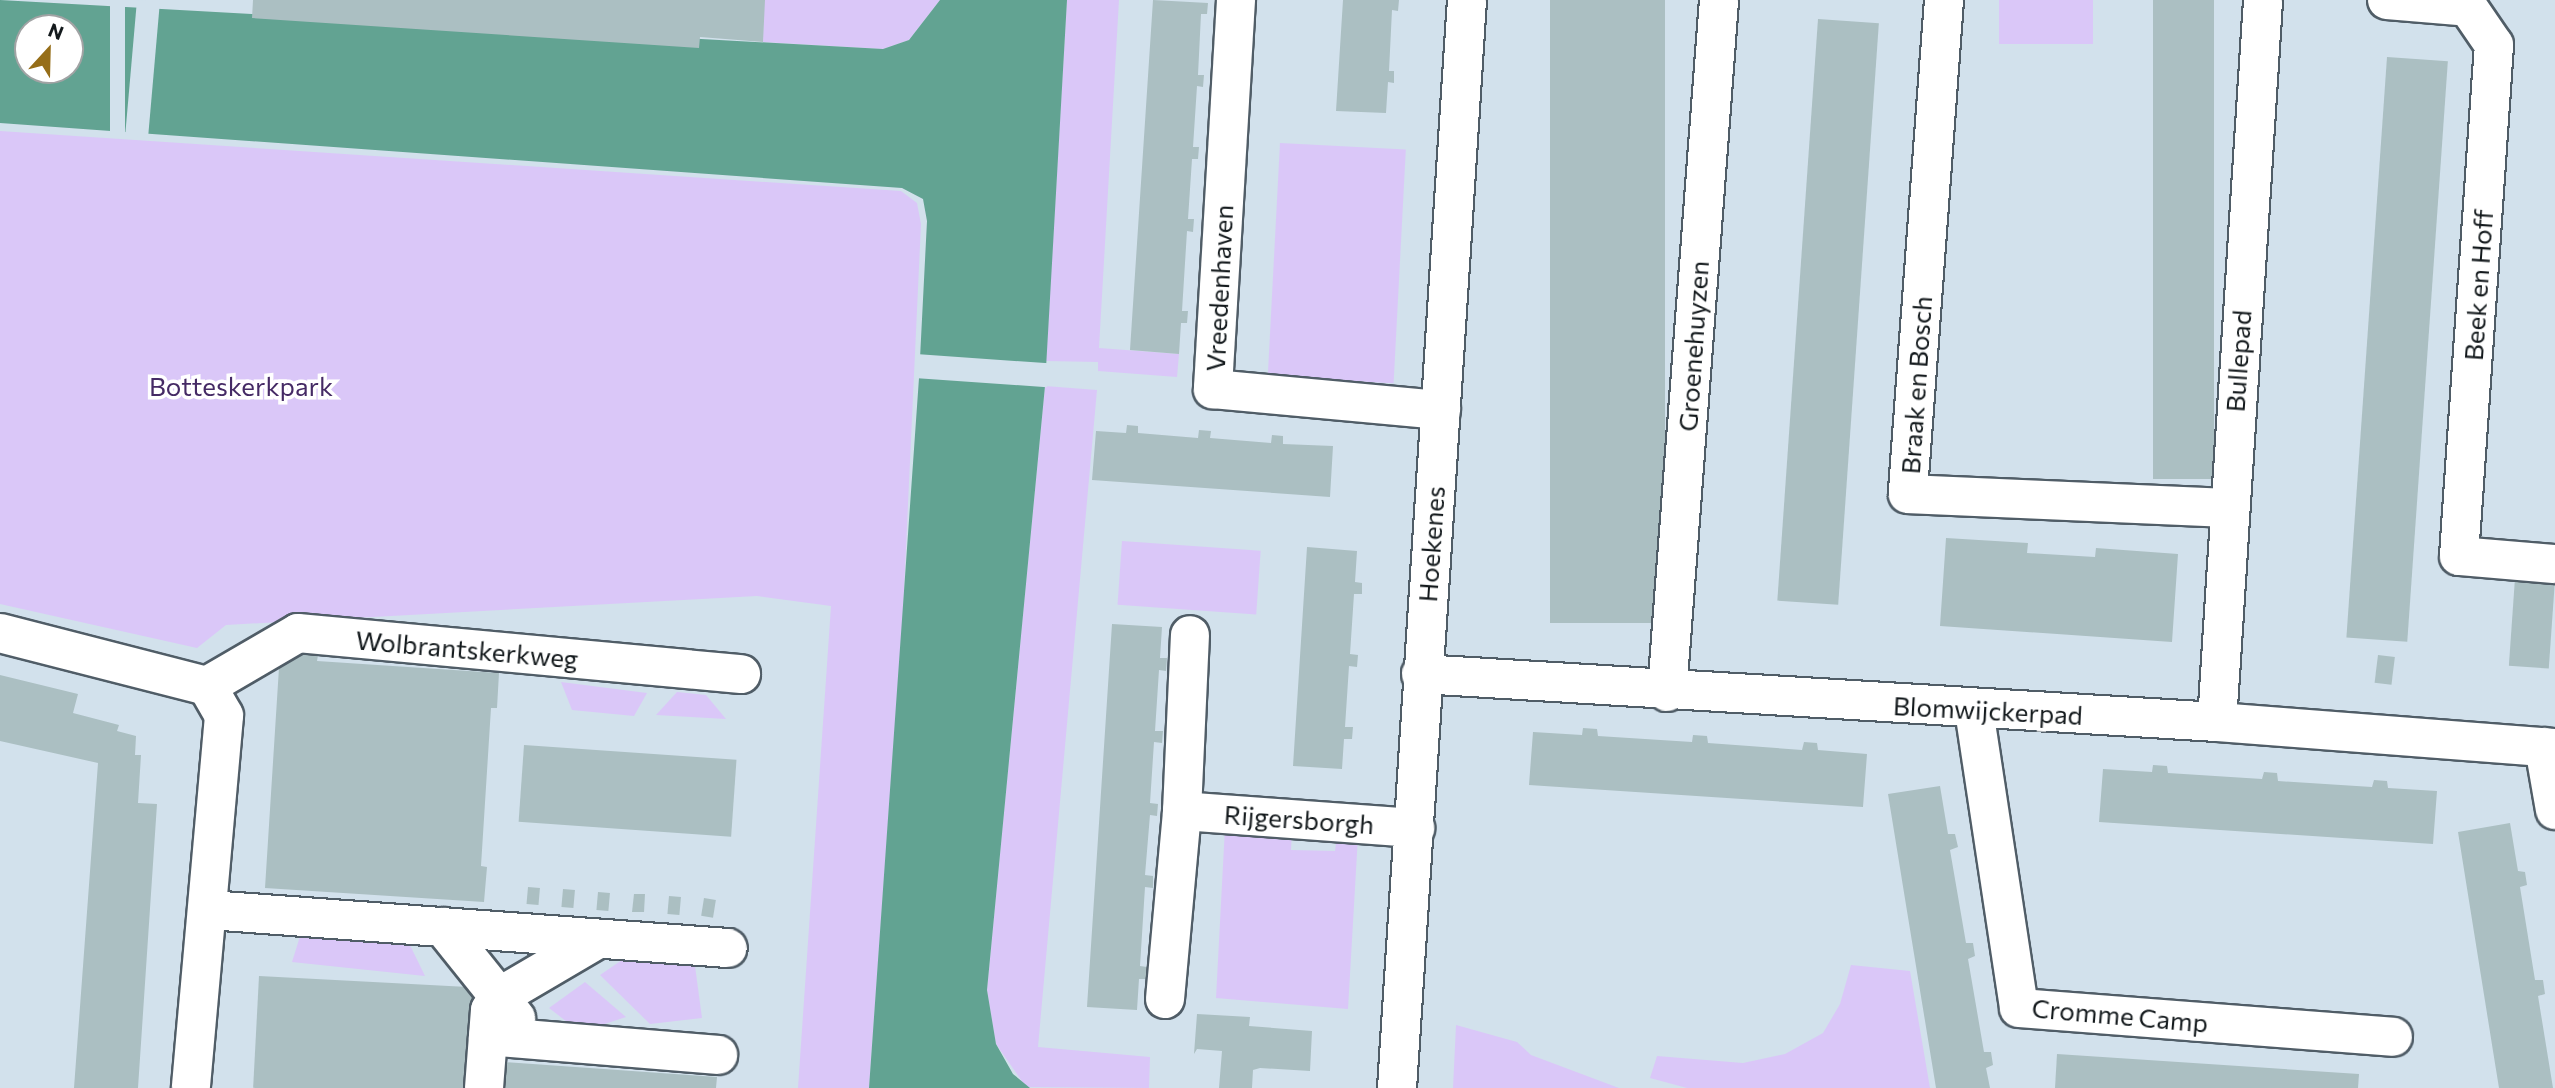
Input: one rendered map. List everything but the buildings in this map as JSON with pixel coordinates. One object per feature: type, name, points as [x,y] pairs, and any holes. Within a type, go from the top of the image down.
[{"type":"street","name":"Vreedenhaven","points":[[1236,0],[1213,389],[1441,410]]},
{"type":"street","name":"Hoekenes","points":[[1397,1088],[1415,828],[1421,674],[1467,0]]},
{"type":"street","name":"Groenehuyzen","points":[[1667,692],[1719,0]]},
{"type":"street","name":"Braak en Bosch","points":[[1944,0],[1908,494],[2227,508]]},
{"type":"street","name":"Bullepad","points":[[2217,722],[2227,508],[2263,0]]},
{"type":"street","name":"Beek en Hoff","points":[[2387,0],[2468,6],[2494,45],[2459,556],[2555,564]]},
{"type":"street","points":[[0,633],[216,701],[209,910],[191,1088]]},
{"type":"street","name":"Wolbrantskerkweg","points":[[216,701],[299,633],[741,674]]},
{"type":"street","points":[[1165,999],[1182,811],[1189,635]]},
{"type":"street","name":"Blomwijckerpad","points":[[1421,674],[1667,692],[2217,722],[2549,747]]},
{"type":"street","name":"Cromme Camp","points":[[1974,710],[2020,1008],[2393,1037]]},
{"type":"street","points":[[2549,747],[2555,810]]},
{"type":"street","name":"Rijgersborgh","points":[[1182,811],[1415,828]]},
{"type":"street","points":[[209,910],[728,948]]},
{"type":"street","points":[[443,927],[532,1040]]},
{"type":"street","points":[[484,1088],[490,1010],[499,997],[598,939]]},
{"type":"street","points":[[488,1036],[718,1055]]},
{"type":"green space","points":[[764,0],[940,0],[909,40],[883,49],[763,42]]},
{"type":"green space","points":[[1067,0],[1119,0],[1099,348],[1179,354],[1177,377],[1098,371],[1098,362],[1046,361]]},
{"type":"green space","points":[[1999,0],[2093,0],[2093,44],[1999,44]]},
{"type":"green space","name":"Botteskerkpark","points":[[0,131],[901,191],[917,203],[921,224],[903,612],[869,1088],[798,1088],[831,606],[757,596],[226,625],[197,648],[0,604]]},
{"type":"green space","points":[[1280,143],[1406,150],[1394,383],[1268,377]]},
{"type":"green space","points":[[1045,386],[1097,390],[1038,1047],[1150,1057],[1149,1088],[1026,1087],[996,1044],[987,990]]},
{"type":"green space","points":[[1122,541],[1261,551],[1256,615],[1118,605]]},
{"type":"green space","points":[[561,682],[647,693],[634,716],[572,710]]},
{"type":"green space","points":[[677,692],[706,695],[726,719],[656,715]]},
{"type":"green space","points":[[1225,827],[1292,831],[1291,850],[1335,851],[1337,836],[1358,836],[1348,1009],[1216,998]]},
{"type":"green space","points":[[302,930],[407,939],[425,976],[292,962]]},
{"type":"green space","points":[[625,958],[695,966],[702,1018],[650,1024],[600,975]]},
{"type":"green space","points":[[1851,965],[1910,971],[1930,1088],[1687,1088],[1650,1078],[1657,1056],[1743,1063],[1785,1054],[1823,1033],[1840,1004]]},
{"type":"green space","points":[[585,982],[626,1017],[580,1032],[549,1008]]},
{"type":"green space","points":[[1456,1025],[1517,1042],[1531,1055],[1619,1088],[1453,1088]]},
{"type":"shaded area","points":[[0,0],[883,49],[909,40],[940,0],[1067,0],[1045,386],[987,990],[996,1044],[1013,1074],[1030,1088],[869,1088],[919,378],[927,221],[923,199],[902,188],[0,123]]},
{"type":"pier","points":[[110,0],[125,0],[125,134],[110,134]]},
{"type":"pier","points":[[137,0],[160,2],[148,137],[125,135]]},
{"type":"pier","points":[[916,354],[1049,363],[1047,387],[914,378]]}]
